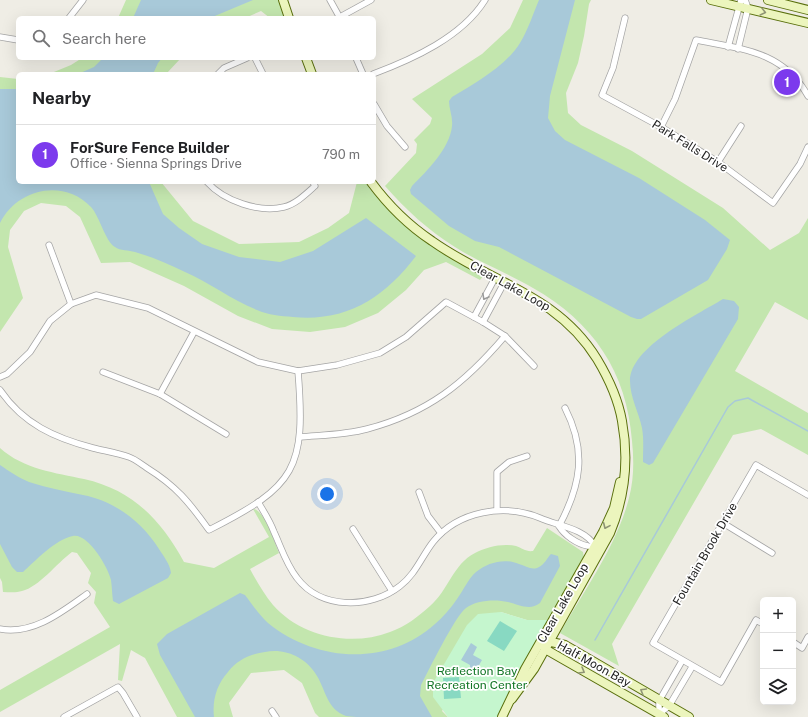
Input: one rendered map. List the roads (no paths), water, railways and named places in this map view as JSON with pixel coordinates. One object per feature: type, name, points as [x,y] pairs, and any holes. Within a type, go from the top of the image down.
[{"type":"street","points":[[71,16],[83,0]]},
{"type":"street","points":[[282,0],[288,14]]},
{"type":"street","points":[[330,0],[339,16]]},
{"type":"street","points":[[343,16],[371,0]]},
{"type":"street","points":[[376,73],[395,66],[441,41],[465,24],[478,12],[485,0]]},
{"type":"street","points":[[711,0],[739,3],[748,8],[808,24]]},
{"type":"street","points":[[738,49],[748,8],[745,0]]},
{"type":"street","points":[[768,0],[808,10]]},
{"type":"street","points":[[728,46],[739,3]]},
{"type":"street","name":"Park Falls Drive","points":[[625,18],[613,68],[602,95],[661,127],[718,162],[773,203],[800,164],[808,147]]},
{"type":"street","points":[[0,37],[16,40]]},
{"type":"street","points":[[661,127],[675,99],[696,40],[728,46],[767,57],[777,62],[793,74],[808,96]]},
{"type":"street","points":[[220,72],[224,68],[242,60]]},
{"type":"street","points":[[256,60],[261,72]]},
{"type":"street","points":[[307,60],[311,72]]},
{"type":"street","points":[[357,60],[362,72]]},
{"type":"street","points":[[376,107],[387,126],[405,147]]},
{"type":"street","points":[[718,162],[741,126]]},
{"type":"street","points":[[210,184],[232,201],[258,208],[284,207],[303,197],[314,184]]},
{"type":"street","name":"Clear Lake Loop","points":[[372,184],[383,198],[415,229],[450,253],[555,311],[572,326],[588,344],[608,376],[615,395],[624,433],[625,479],[620,508],[610,533],[598,548],[546,640],[519,682],[502,717]]},
{"type":"street","points":[[49,245],[71,304]]},
{"type":"street","points":[[474,317],[495,278]]},
{"type":"street","points":[[483,322],[504,283]]},
{"type":"street","points":[[0,377],[7,374],[30,352],[50,321],[71,304],[96,295],[148,308],[194,332],[258,362],[298,371],[337,366],[380,352],[406,337],[446,302],[505,336],[534,366]]},
{"type":"street","points":[[160,394],[194,332]]},
{"type":"street","points":[[300,437],[366,430],[414,412],[447,393],[466,378],[505,336]]},
{"type":"street","points":[[0,390],[10,404],[32,424],[52,434],[87,446],[129,457],[168,481],[190,502],[209,530],[274,492],[288,475],[296,456],[300,437],[298,371]]},
{"type":"street","points":[[103,372],[160,394],[226,434]]},
{"type":"street","points":[[559,526],[569,507],[576,488],[579,470],[577,438],[565,408]]},
{"type":"street","points":[[498,510],[497,472],[510,462],[527,456]]},
{"type":"street","name":"Fountain Brook Drive","points":[[682,661],[653,644],[756,465],[808,495]]},
{"type":"street","points":[[419,492],[428,516],[441,533]]},
{"type":"street","points":[[258,502],[273,528],[289,567],[297,579],[314,592],[332,601],[356,603],[369,602],[402,585],[441,533],[455,523],[476,514],[498,510],[512,510],[528,513],[559,526],[570,527],[591,540],[598,548]]},
{"type":"street","points":[[723,523],[772,553]]},
{"type":"street","points":[[559,526],[562,532],[570,538],[588,546],[598,548]]},
{"type":"street","points":[[353,529],[392,591]]},
{"type":"street","points":[[0,629],[7,631],[27,628],[51,619],[87,594]]},
{"type":"street","points":[[661,716],[659,701],[682,661],[721,682],[756,620],[760,622]]},
{"type":"street","points":[[796,644],[802,648],[808,637]]},
{"type":"street","name":"Clear Lake Loop","points":[[512,699],[521,688],[545,649],[546,640]]},
{"type":"street","name":"Half Moon Bay","points":[[546,640],[565,645],[659,701],[689,717]]},
{"type":"street","name":"Half Moon Bay","points":[[545,649],[661,716]]},
{"type":"street","points":[[661,716],[669,706],[692,667]]},
{"type":"street","points":[[64,717],[118,687],[137,717]]},
{"type":"street","points":[[272,711],[276,717]]},
{"type":"water","points":[[141,0],[253,0],[215,16],[134,16]]},
{"type":"water","points":[[539,0],[575,0],[550,96],[548,118],[555,131],[565,140],[639,178],[705,220],[730,240],[727,249],[708,280],[641,319],[631,317],[499,247],[475,241],[449,226],[411,194],[410,190],[412,186],[437,159],[447,143],[452,126],[449,101],[452,97],[489,74],[507,59],[526,33]]},
{"type":"water","points":[[101,60],[160,60],[154,72],[83,72],[94,67]]},
{"type":"water","points":[[0,89],[16,89],[16,184],[150,184],[163,214],[179,228],[202,244],[239,257],[280,262],[313,251],[366,218],[416,256],[391,284],[363,304],[347,311],[330,315],[312,318],[293,317],[261,312],[167,263],[135,252],[117,248],[108,240],[91,207],[80,198],[67,192],[54,190],[41,191],[29,195],[17,202],[8,211],[0,223]]},
{"type":"water","points":[[723,299],[734,301],[739,307],[738,319],[653,463],[649,465],[643,462],[642,428],[630,387],[633,368],[641,356],[667,333]]},
{"type":"water","points":[[0,465],[29,482],[95,498],[106,502],[127,514],[152,539],[165,558],[171,573],[168,578],[119,604],[113,601],[111,580],[102,560],[91,545],[79,536],[73,536],[60,541],[23,572],[17,572],[12,567],[0,544]]},
{"type":"water","points":[[551,554],[558,556],[560,566],[540,603],[529,607],[492,600],[475,603],[466,608],[455,621],[421,685],[420,696],[432,717],[346,716],[335,709],[331,704],[317,676],[307,664],[294,655],[280,651],[273,651],[249,656],[235,664],[218,687],[214,704],[214,717],[195,717],[160,655],[157,644],[167,634],[240,593],[245,595],[268,623],[287,636],[308,646],[329,652],[352,654],[374,653],[395,647],[416,638],[435,624],[452,606],[473,575],[491,563],[508,561],[531,568],[536,568],[543,564]]},
{"type":"water","points":[[471,643],[477,647],[473,655],[482,660],[475,672],[470,669],[470,665],[461,660]]},
{"type":"waterway","points":[[595,640],[728,407],[735,401],[748,398],[808,431]]},
{"type":"place","name":"ForSure Fence Builder","points":[[787,82]]},
{"type":"park label","name":"Reflection Bay Recreation Center","points":[[477,678]]}]
